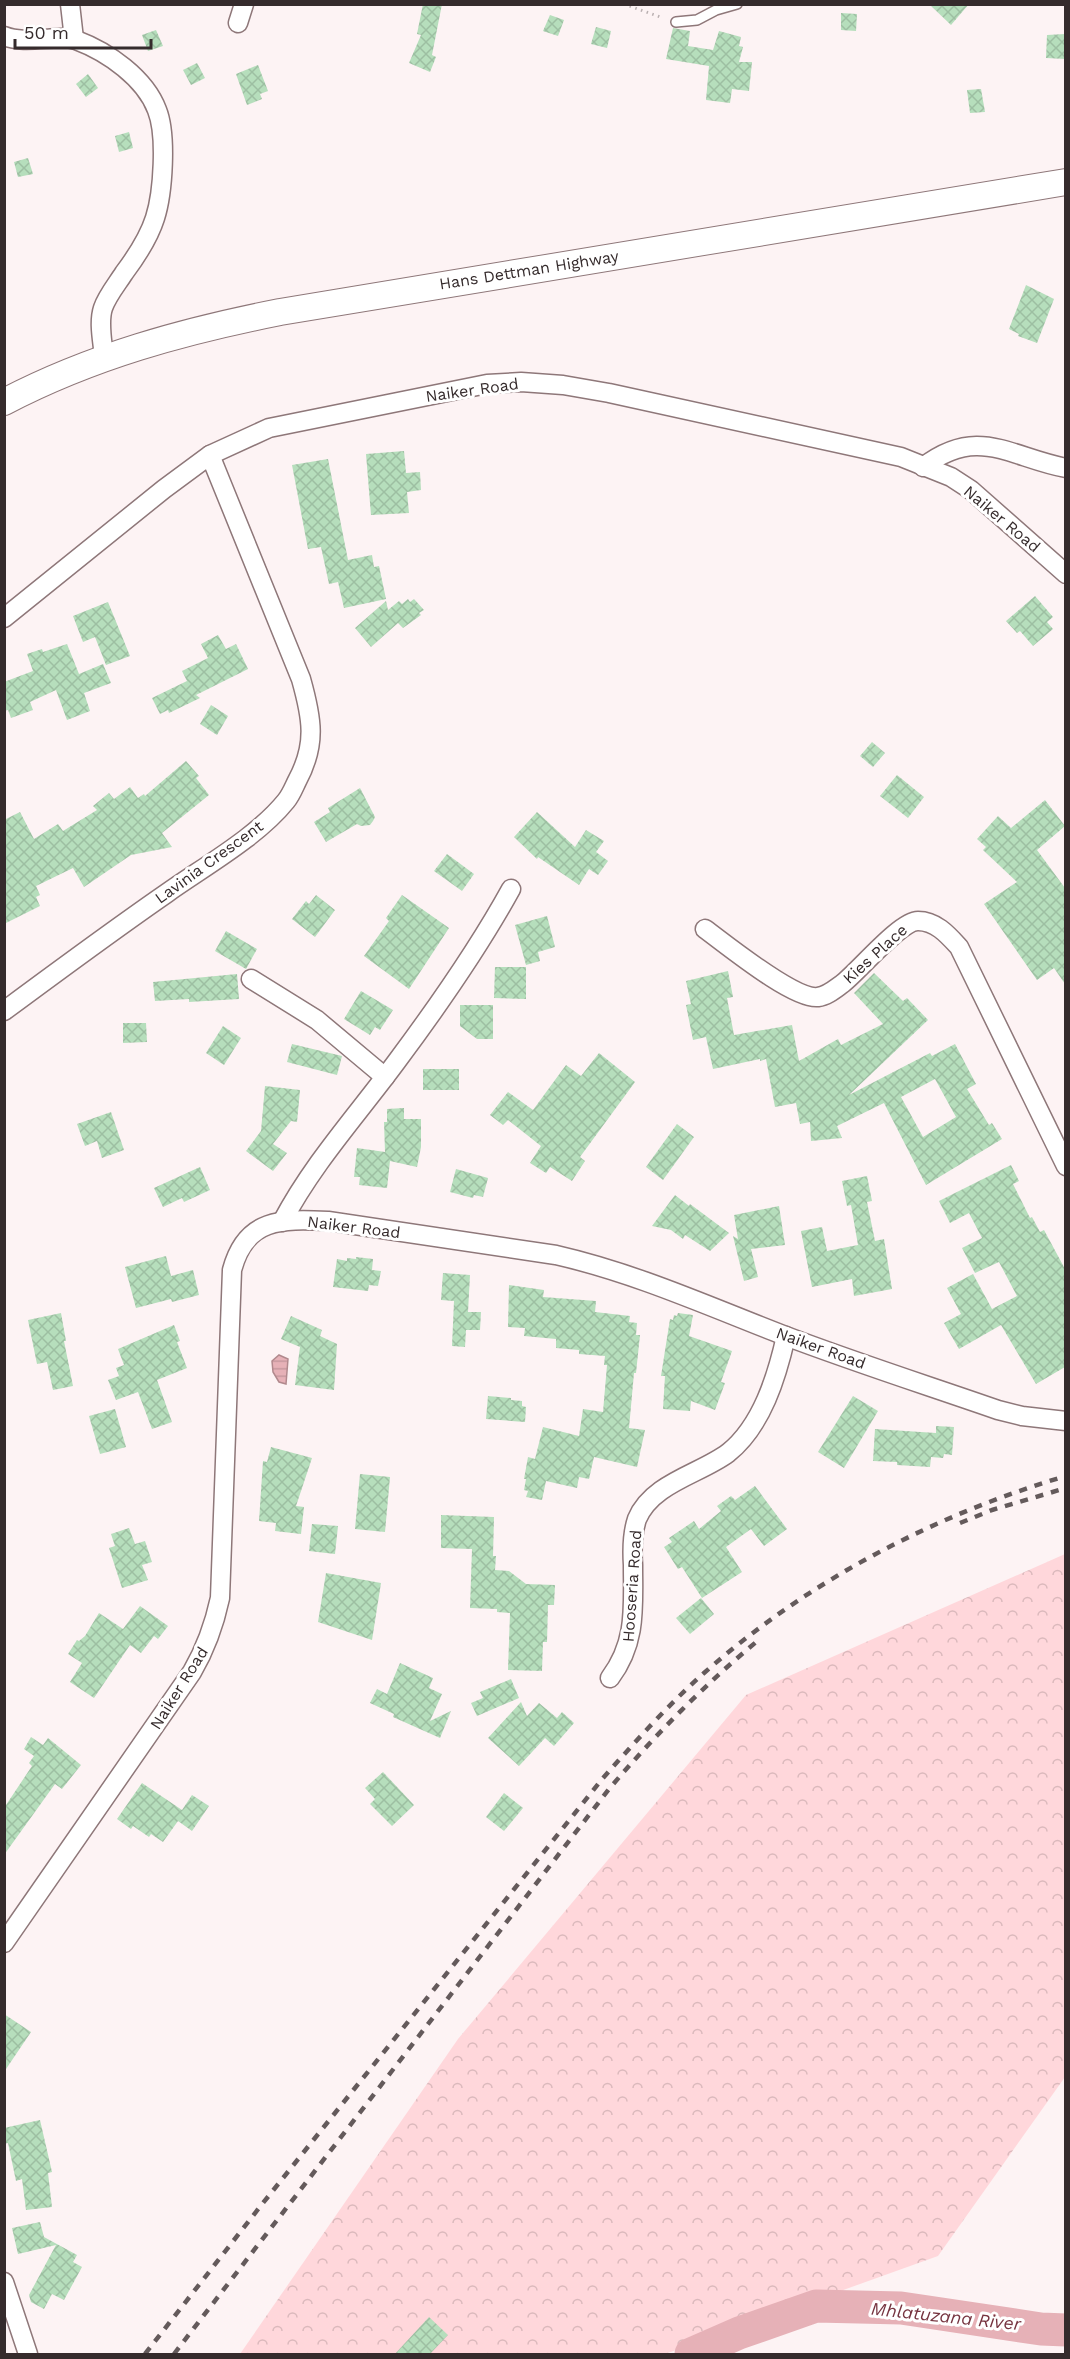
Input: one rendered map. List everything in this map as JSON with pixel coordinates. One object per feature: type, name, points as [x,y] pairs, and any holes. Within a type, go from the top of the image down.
[{"type":"street","points":[[70,4],[75,39]]},
{"type":"street","points":[[238,23],[244,4]]},
{"type":"street","points":[[4,36],[10,39],[46,41],[75,39],[116,63],[137,80],[150,95],[158,111],[163,169],[155,219],[141,247],[102,310],[104,358]]},
{"type":"street","name":"Hans Dettman Highway","points":[[4,402],[66,372],[133,347],[198,329],[280,312],[1065,182]]},
{"type":"street","name":"Naiker Road","points":[[4,618],[164,489],[210,455],[269,428],[437,393],[487,384],[521,382],[563,385],[609,393],[900,457],[951,477],[971,490],[1065,574]]},
{"type":"street","points":[[923,467],[937,456],[954,449],[989,446],[1065,468]]},
{"type":"street","name":"Lavinia Crescent","points":[[4,1011],[120,925],[245,838],[287,800],[302,773],[312,733],[309,709],[301,679],[210,455]]},
{"type":"street","points":[[282,1222],[302,1186],[385,1077],[486,934],[511,889]]},
{"type":"street","name":"Kies Place","points":[[705,929],[778,981],[802,994],[818,997],[832,992],[849,979],[904,925],[917,920],[933,923],[959,947],[1065,1166]]},
{"type":"street","points":[[251,979],[317,1020],[385,1077]]},
{"type":"street","name":"Naiker Road","points":[[4,1943],[161,1718],[206,1648],[220,1598],[232,1270],[237,1252],[245,1240],[263,1228],[293,1220],[328,1221],[577,1260],[639,1278],[786,1336],[998,1410],[1022,1416],[1065,1421]]},
{"type":"street","name":"Hooseria Road","points":[[610,1678],[628,1649],[631,1632],[632,1541],[638,1518],[647,1504],[664,1489],[684,1475],[717,1460],[735,1447],[750,1428],[766,1398],[778,1370],[786,1336]]},
{"type":"street","points":[[4,2282],[28,2355]]},
{"type":"lane","points":[[676,22],[697,20],[716,10],[737,4]]},
{"type":"path","points":[[624,4],[655,17],[676,22]]},
{"type":"green space","points":[[1065,1554],[1065,2077],[938,2256],[665,2354],[240,2354],[458,2039],[746,1695]]},
{"type":"shaded area","points":[[279,1355],[288,1359],[286,1384],[279,1382],[273,1372],[272,1361]]},
{"type":"building","points":[[423,4],[442,4],[432,55],[436,57],[430,72],[409,63],[421,35],[417,34]]},
{"type":"building","points":[[929,4],[969,4],[951,25]]},
{"type":"building","points":[[841,13],[857,14],[856,31],[841,30]]},
{"type":"building","points":[[550,15],[564,20],[558,36],[543,31]]},
{"type":"building","points":[[596,27],[611,31],[607,48],[591,44]]},
{"type":"building","points":[[673,28],[690,31],[688,46],[713,50],[719,31],[741,37],[739,46],[743,47],[739,62],[752,62],[749,91],[732,89],[730,103],[706,100],[709,66],[666,59]]},
{"type":"building","points":[[156,30],[163,46],[148,51],[142,35]]},
{"type":"building","points":[[1065,34],[1065,59],[1046,58],[1047,35]]},
{"type":"building","points":[[197,63],[205,78],[191,85],[183,70]]},
{"type":"building","points":[[258,65],[268,91],[260,94],[262,99],[247,105],[236,74]]},
{"type":"building","points":[[88,74],[98,88],[86,97],[76,84]]},
{"type":"building","points":[[981,89],[985,112],[970,113],[967,90]]},
{"type":"building","points":[[129,132],[133,148],[119,152],[115,136]]},
{"type":"building","points":[[28,158],[33,174],[18,177],[14,162]]},
{"type":"building","points":[[1026,285],[1054,299],[1037,343],[1018,336],[1019,334],[1009,329]]},
{"type":"building","points":[[404,451],[406,473],[420,472],[421,490],[407,492],[409,513],[371,515],[366,454]]},
{"type":"building","points":[[328,459],[348,560],[372,555],[374,567],[379,566],[386,599],[344,608],[338,582],[329,584],[321,547],[308,549],[292,465]]},
{"type":"building","points":[[1035,596],[1053,617],[1047,622],[1053,629],[1033,646],[1020,631],[1017,633],[1006,621]]},
{"type":"building","points":[[408,599],[410,602],[414,599],[424,610],[419,613],[421,615],[403,628],[398,623],[371,647],[355,628],[386,601],[388,610],[399,601],[402,604]]},
{"type":"building","points":[[108,602],[130,656],[106,665],[95,637],[83,642],[73,616]]},
{"type":"building","points":[[218,635],[226,649],[236,644],[248,669],[196,695],[200,698],[169,713],[168,710],[160,714],[152,698],[187,681],[182,671],[208,658],[201,644]]},
{"type":"building","points":[[67,644],[79,674],[103,664],[111,683],[84,693],[90,711],[67,720],[56,690],[30,702],[33,710],[11,718],[8,710],[4,711],[4,682],[33,671],[27,654],[42,649],[43,652]]},
{"type":"building","points":[[211,705],[228,716],[217,735],[200,724]]},
{"type":"building","points":[[872,742],[885,753],[873,767],[860,756]]},
{"type":"building","points":[[186,761],[199,776],[196,778],[209,795],[162,833],[172,847],[131,855],[84,887],[73,868],[36,886],[40,895],[36,897],[40,906],[4,924],[4,820],[20,812],[34,839],[58,824],[63,831],[97,810],[93,806],[109,793],[114,799],[130,787],[138,798],[144,794],[145,796]]},
{"type":"building","points":[[897,775],[924,797],[908,818],[880,796]]},
{"type":"building","points":[[360,788],[375,817],[373,821],[370,825],[357,824],[326,842],[314,822],[330,812],[328,808]]},
{"type":"building","points":[[1045,800],[1065,826],[1037,850],[1065,888],[1065,984],[1054,968],[1037,980],[984,904],[1017,882],[983,850],[986,847],[977,839],[998,816],[1011,828]]},
{"type":"building","points":[[537,812],[575,847],[586,830],[604,841],[596,852],[608,861],[598,875],[589,869],[579,885],[538,857],[537,859],[514,837]]},
{"type":"building","points":[[447,854],[474,874],[462,891],[434,871]]},
{"type":"building","points":[[316,895],[335,910],[315,937],[292,919],[306,901],[309,904]]},
{"type":"building","points":[[402,895],[449,928],[409,989],[364,956],[389,921],[386,918]]},
{"type":"building","points":[[547,916],[555,947],[538,952],[540,961],[526,965],[515,925]]},
{"type":"building","points":[[226,931],[257,949],[246,969],[215,951]]},
{"type":"building","points":[[495,967],[526,967],[526,999],[494,998]]},
{"type":"building","points":[[728,971],[733,997],[727,998],[734,1035],[792,1025],[799,1061],[838,1039],[841,1045],[883,1024],[854,993],[874,973],[903,1001],[907,998],[928,1020],[849,1095],[930,1053],[932,1056],[955,1044],[976,1084],[967,1089],[989,1125],[992,1123],[1002,1139],[926,1185],[884,1103],[837,1126],[842,1138],[811,1141],[810,1122],[800,1124],[796,1103],[775,1107],[766,1059],[713,1069],[706,1037],[693,1040],[686,1005],[691,1004],[686,981]],"holes":[[[935,1079],[956,1117],[923,1137],[901,1097]]]},
{"type":"building","points":[[237,974],[239,999],[189,1002],[189,999],[155,1001],[153,982]]},
{"type":"building","points":[[361,991],[393,1010],[380,1030],[375,1027],[370,1035],[344,1019]]},
{"type":"building","points":[[460,1005],[493,1005],[493,1039],[477,1039],[460,1026]]},
{"type":"building","points":[[123,1023],[146,1023],[147,1042],[123,1043]]},
{"type":"building","points":[[223,1026],[241,1038],[224,1065],[206,1053]]},
{"type":"building","points":[[292,1044],[342,1056],[337,1075],[287,1062]]},
{"type":"building","points":[[599,1053],[635,1082],[580,1157],[585,1161],[572,1181],[550,1167],[546,1173],[530,1163],[541,1146],[508,1120],[503,1125],[490,1115],[508,1092],[533,1110],[566,1065],[581,1076]]},
{"type":"building","points":[[423,1069],[459,1069],[459,1090],[423,1090]]},
{"type":"building","points":[[265,1086],[300,1090],[297,1122],[291,1121],[273,1144],[287,1153],[273,1171],[246,1151],[261,1131]]},
{"type":"building","points":[[404,1108],[404,1119],[421,1119],[421,1147],[417,1167],[390,1161],[387,1188],[359,1185],[360,1177],[354,1177],[357,1148],[385,1152],[384,1122],[387,1122],[387,1109]]},
{"type":"building","points":[[111,1112],[124,1150],[102,1158],[97,1141],[85,1146],[77,1124]]},
{"type":"building","points":[[677,1124],[694,1137],[663,1180],[646,1167]]},
{"type":"building","points":[[1011,1165],[1019,1181],[1013,1184],[1030,1218],[1032,1217],[1040,1232],[1044,1230],[1065,1269],[1065,1367],[1036,1384],[1001,1325],[959,1349],[944,1323],[961,1314],[947,1288],[973,1274],[992,1309],[1017,1296],[999,1262],[975,1273],[962,1248],[982,1238],[969,1213],[950,1223],[939,1201]]},
{"type":"building","points":[[200,1167],[210,1190],[184,1202],[182,1198],[163,1207],[154,1188]]},
{"type":"building","points":[[456,1169],[488,1178],[483,1197],[474,1195],[473,1198],[450,1192]]},
{"type":"building","points":[[867,1176],[872,1201],[867,1202],[875,1241],[884,1239],[892,1289],[854,1296],[852,1279],[812,1287],[801,1231],[822,1227],[827,1251],[858,1245],[851,1205],[847,1206],[842,1181]]},
{"type":"building","points":[[675,1195],[729,1233],[710,1251],[685,1235],[683,1239],[671,1230],[652,1226]]},
{"type":"building","points":[[779,1206],[785,1245],[751,1249],[758,1277],[744,1281],[733,1236],[738,1239],[734,1215]]},
{"type":"building","points":[[166,1256],[171,1276],[193,1270],[199,1295],[136,1308],[125,1267]]},
{"type":"building","points":[[356,1257],[373,1259],[372,1270],[381,1271],[378,1286],[369,1285],[368,1291],[333,1287],[337,1259],[347,1261],[347,1258],[356,1259]]},
{"type":"building","points":[[443,1273],[470,1275],[468,1312],[481,1312],[480,1330],[466,1330],[465,1347],[452,1346],[454,1301],[441,1300]]},
{"type":"building","points":[[509,1285],[544,1290],[543,1297],[596,1301],[595,1312],[630,1316],[629,1322],[637,1323],[636,1335],[640,1335],[629,1428],[645,1430],[637,1467],[594,1457],[589,1479],[579,1477],[577,1488],[546,1481],[542,1500],[526,1497],[528,1491],[524,1490],[526,1479],[524,1479],[528,1457],[535,1459],[543,1427],[579,1436],[583,1409],[603,1412],[607,1365],[604,1365],[605,1356],[579,1354],[579,1350],[556,1348],[556,1339],[524,1336],[525,1328],[508,1327]]},
{"type":"building","points":[[61,1313],[73,1386],[53,1390],[47,1362],[37,1364],[28,1320]]},
{"type":"building","points":[[678,1313],[693,1315],[689,1336],[732,1351],[721,1382],[725,1383],[715,1410],[691,1401],[690,1411],[663,1409],[665,1376],[661,1376],[670,1319],[673,1320],[674,1315],[677,1316]]},
{"type":"building","points":[[291,1316],[322,1330],[320,1336],[337,1344],[334,1390],[295,1385],[300,1347],[281,1339]]},
{"type":"building","points":[[174,1325],[180,1341],[177,1342],[187,1368],[157,1380],[172,1422],[152,1429],[138,1392],[116,1400],[108,1380],[119,1376],[116,1368],[124,1365],[118,1349]]},
{"type":"building","points":[[488,1396],[522,1401],[522,1406],[526,1407],[525,1422],[486,1419]]},
{"type":"building","points":[[853,1396],[878,1411],[844,1468],[818,1452]]},
{"type":"building","points":[[115,1409],[126,1447],[100,1454],[89,1416]]},
{"type":"building","points":[[936,1426],[954,1427],[952,1455],[944,1454],[943,1458],[931,1457],[930,1467],[873,1461],[875,1429],[936,1433]]},
{"type":"building","points":[[271,1447],[312,1458],[296,1506],[304,1507],[301,1534],[275,1531],[276,1523],[259,1521],[263,1461],[267,1462]]},
{"type":"building","points":[[360,1474],[390,1477],[385,1532],[355,1529]]},
{"type":"building","points":[[755,1486],[787,1529],[764,1546],[751,1529],[726,1547],[742,1572],[702,1598],[682,1567],[678,1569],[664,1547],[672,1542],[669,1538],[694,1521],[699,1529],[721,1511],[717,1506],[731,1496],[735,1500]]},
{"type":"building","points":[[441,1515],[494,1517],[495,1570],[509,1571],[526,1584],[555,1585],[554,1605],[548,1605],[547,1642],[543,1642],[542,1671],[508,1670],[510,1613],[497,1612],[497,1609],[470,1608],[472,1549],[441,1548]]},
{"type":"building","points":[[312,1524],[338,1526],[335,1554],[309,1551]]},
{"type":"building","points":[[129,1528],[135,1544],[145,1541],[152,1562],[142,1565],[148,1580],[122,1588],[109,1548],[115,1546],[111,1534]]},
{"type":"building","points":[[326,1573],[381,1583],[372,1640],[318,1622]]},
{"type":"building","points":[[701,1598],[714,1614],[690,1634],[676,1618]]},
{"type":"building","points":[[140,1606],[168,1626],[158,1639],[154,1636],[141,1653],[130,1645],[94,1698],[70,1682],[82,1663],[68,1654],[77,1640],[85,1636],[99,1613],[123,1629]]},
{"type":"building","points":[[400,1663],[433,1678],[429,1688],[442,1694],[430,1721],[451,1711],[440,1738],[393,1717],[394,1714],[370,1703],[377,1689],[387,1694]]},
{"type":"building","points":[[511,1679],[519,1698],[477,1716],[471,1703],[483,1698],[480,1692]]},
{"type":"building","points":[[521,1702],[527,1716],[539,1703],[557,1718],[562,1712],[574,1723],[554,1746],[545,1738],[519,1766],[488,1738]]},
{"type":"building","points":[[31,1737],[43,1745],[48,1738],[81,1765],[62,1789],[55,1784],[4,1855],[4,1808],[32,1766],[29,1763],[34,1756],[24,1749]]},
{"type":"building","points":[[383,1772],[414,1805],[392,1826],[370,1804],[375,1799],[365,1788]]},
{"type":"building","points":[[142,1783],[182,1810],[192,1795],[209,1806],[192,1831],[178,1821],[163,1842],[151,1834],[149,1837],[133,1826],[131,1829],[117,1819]]},
{"type":"building","points":[[504,1793],[523,1808],[504,1831],[486,1817]]},
{"type":"building","points":[[4,2014],[31,2032],[4,2072]]},
{"type":"building","points":[[40,2120],[52,2172],[48,2173],[52,2207],[26,2210],[22,2179],[16,2181],[8,2143],[4,2144],[4,2128]]},
{"type":"building","points":[[40,2222],[44,2237],[77,2255],[73,2262],[82,2267],[64,2300],[52,2294],[44,2309],[31,2302],[29,2295],[56,2245],[18,2254],[12,2228]]},
{"type":"building","points":[[429,2317],[448,2335],[429,2355],[394,2355]]},
{"type":"waterway","name":"Mhlatuzana River","points":[[691,2354],[739,2333],[816,2306],[901,2308],[1041,2329],[1066,2330]]},
{"type":"railway","points":[[145,2354],[603,1778],[691,1685],[744,1640],[786,1609],[874,1555],[968,1510],[1066,1476]]},
{"type":"railway","points":[[960,1523],[992,1510],[1066,1488]]},
{"type":"railway","points":[[174,2354],[609,1789],[682,1710],[761,1638]]}]
